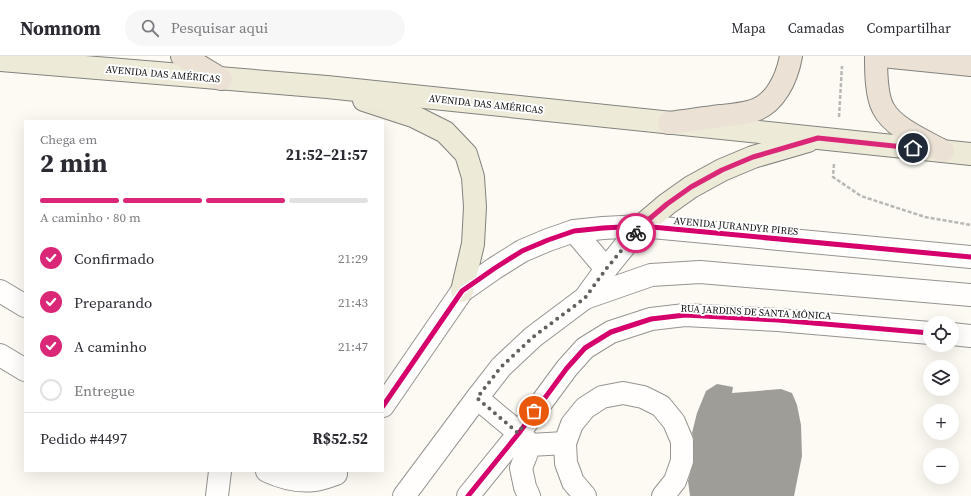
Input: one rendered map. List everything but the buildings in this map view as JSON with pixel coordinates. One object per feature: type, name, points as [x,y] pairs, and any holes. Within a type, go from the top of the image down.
[{"type":"highway","points":[[182,56],[221,79]]},
{"type":"highway","points":[[669,123],[753,111],[765,105],[776,94],[785,79],[791,56]]},
{"type":"highway","points":[[876,56],[878,93],[883,108],[894,123],[943,152]]},
{"type":"highway","points":[[882,56],[971,64]]},
{"type":"main road","name":"AVENIDA DAS AMÉRICAS","points":[[0,60],[327,87],[971,154]]},
{"type":"main road","points":[[327,87],[413,116],[445,132],[466,154],[473,177],[475,207],[473,244],[462,291]]},
{"type":"main road","points":[[641,226],[685,191],[722,170],[753,157],[827,139]]},
{"type":"street","name":"AVENIDA JURANDYR PIRES","points":[[384,405],[462,291],[522,251],[574,231],[641,226],[971,258]]},
{"type":"street","points":[[404,496],[501,367],[533,337],[585,298],[606,269],[641,226]]},
{"type":"street","points":[[574,231],[606,269]]},
{"type":"street","points":[[585,298],[651,276],[700,272],[971,295]]},
{"type":"street","points":[[0,291],[24,305]]},
{"type":"street","name":"RUA JARDINS DE SANTA MÔNICA","points":[[468,496],[524,439],[566,368],[585,348],[611,332],[651,319],[685,315],[778,320],[923,332]]},
{"type":"street","points":[[959,335],[971,336]]},
{"type":"street","points":[[0,355],[24,369]]},
{"type":"street","points":[[585,496],[573,482],[566,463],[566,443],[572,424],[585,408],[602,397],[623,394],[643,396],[661,406],[674,422],[682,441],[682,461],[675,481],[663,496]]},
{"type":"street","points":[[477,398],[524,439],[566,443]]},
{"type":"street","points":[[524,439],[521,468],[525,488],[529,496]]},
{"type":"street","points":[[217,496],[220,472]]},
{"type":"street","points":[[269,472],[277,476],[293,480],[315,480],[337,473]]},
{"type":"street","points":[[320,496],[337,473]]},
{"type":"path","points":[[839,119],[842,66]]},
{"type":"path","points":[[827,139],[833,177],[860,196],[925,217],[971,225]]},
{"type":"cycle path","points":[[384,405],[462,291],[522,251],[574,231],[641,226],[971,257]]},
{"type":"cycle path","points":[[468,496],[519,433],[567,368],[585,348],[611,332],[651,319],[685,315],[778,320],[923,332]]},
{"type":"way so far","points":[[534,411],[518,433],[477,398],[501,367],[533,337],[585,298],[606,269],[636,233]]},
{"type":"route","points":[[636,233],[641,226],[667,204],[691,187],[722,170],[753,157],[818,138],[913,148]]}]
